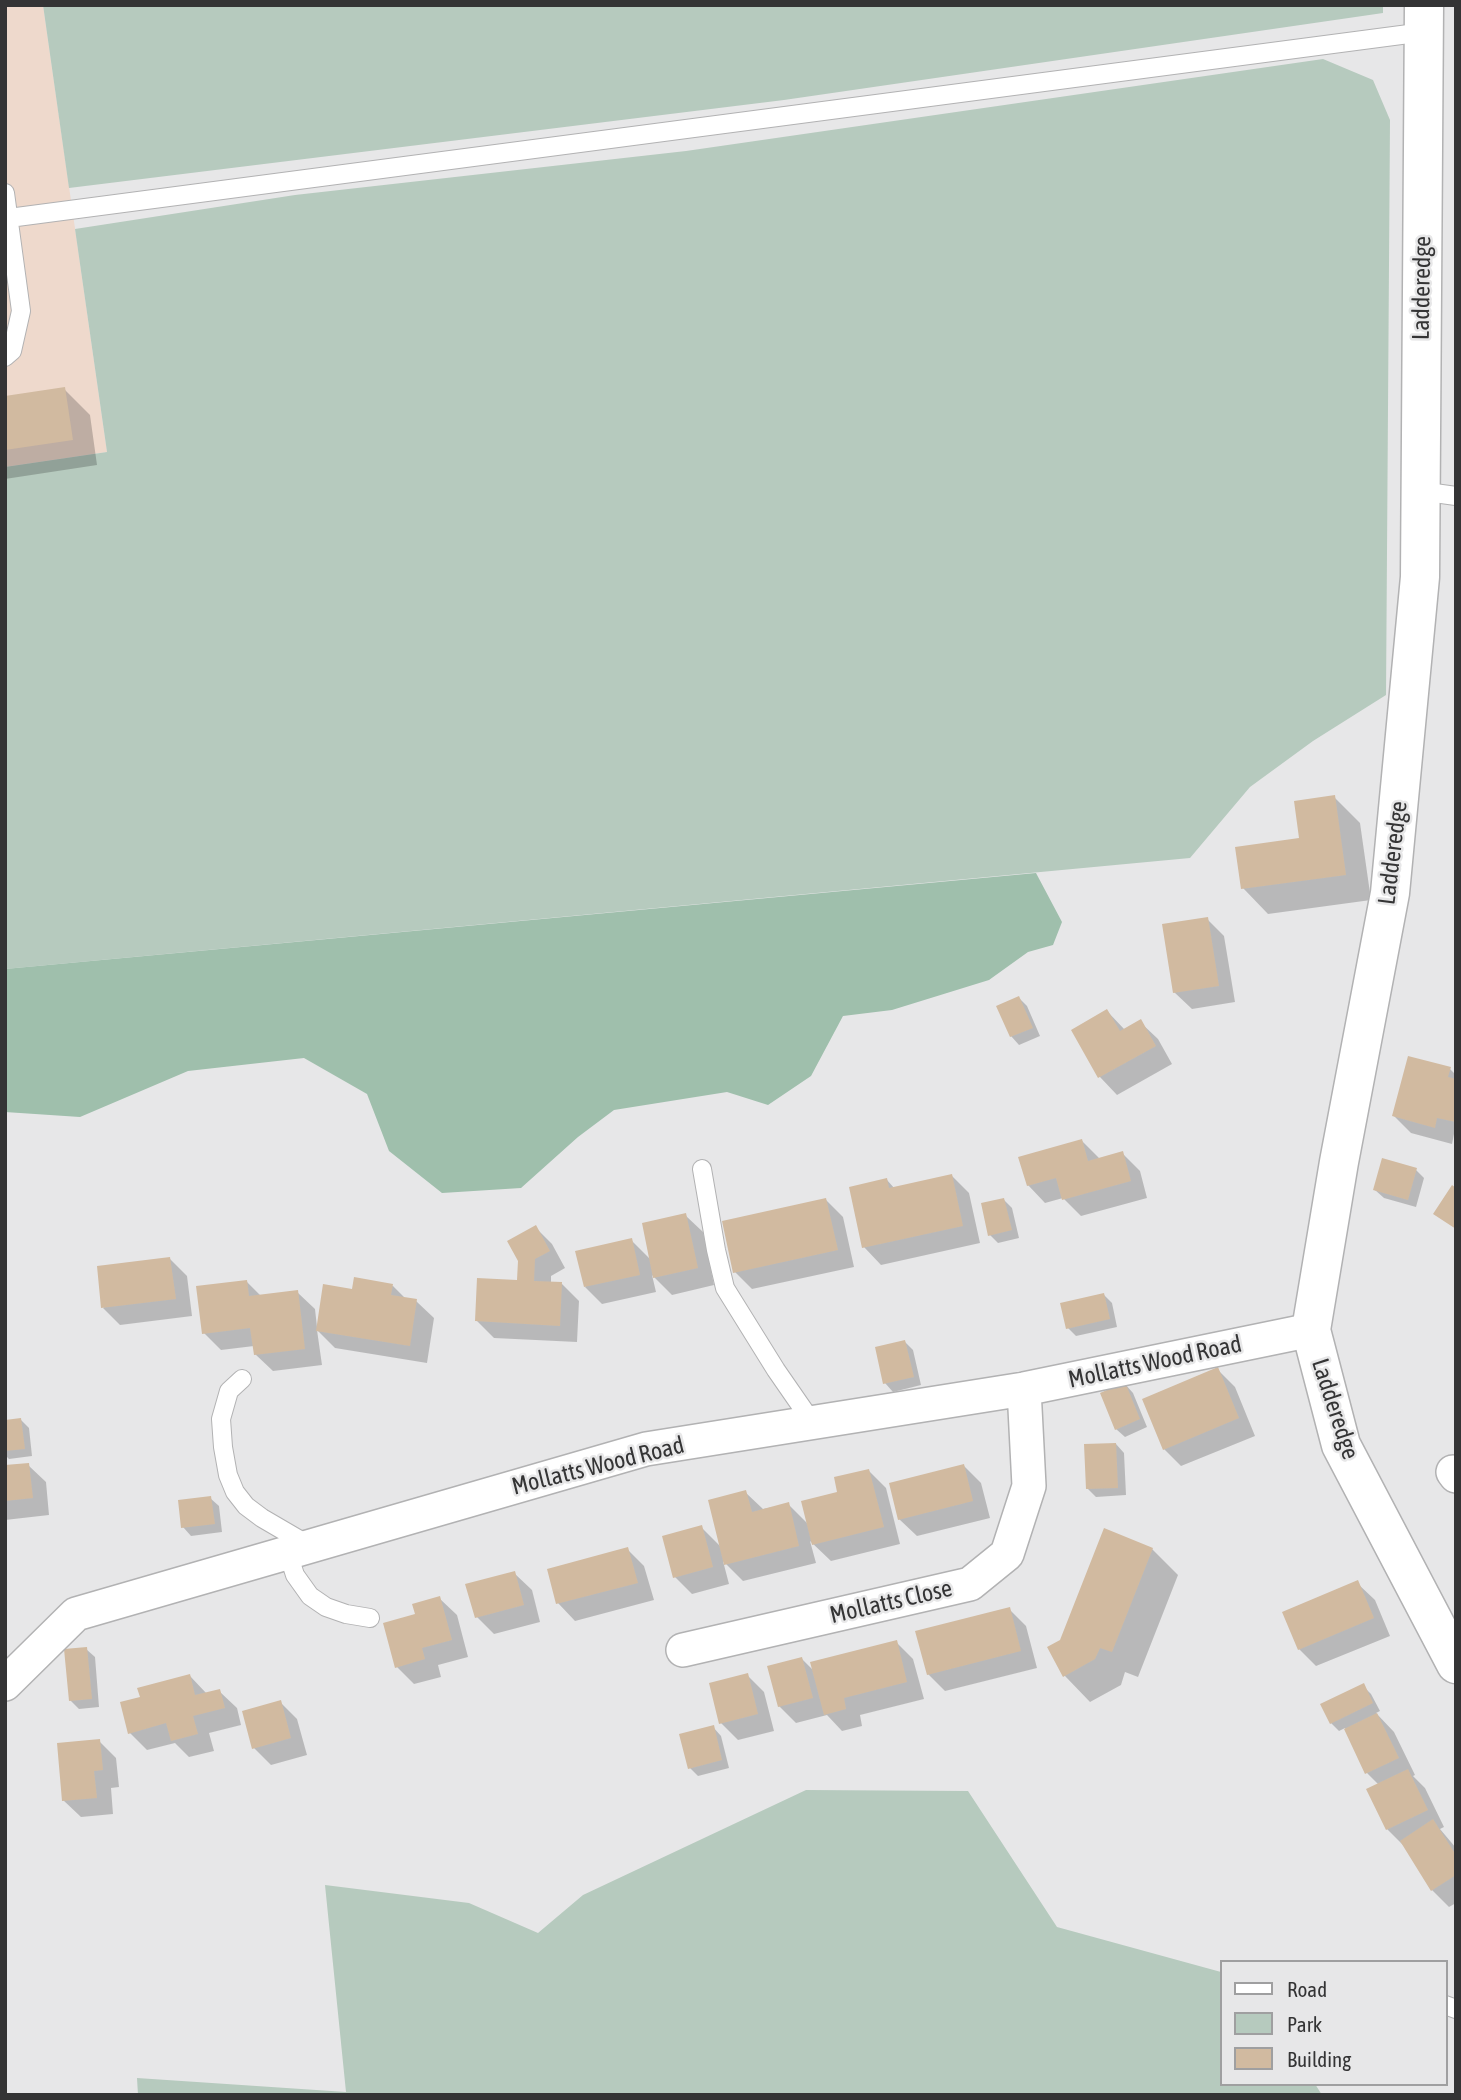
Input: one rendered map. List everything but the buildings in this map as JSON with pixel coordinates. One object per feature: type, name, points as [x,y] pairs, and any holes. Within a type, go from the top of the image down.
[{"type":"highway","name":"Ladderedge","points":[[1427,14],[1438,494],[1420,577],[1390,893],[1339,1162],[1311,1330],[1341,1445],[1456,1664]]},
{"type":"street","name":"Mollatts Wood Road","points":[[5,1684],[76,1614],[646,1449],[1024,1389],[1311,1330]]},
{"type":"street","name":"Mollatts Close","points":[[683,1650],[971,1584],[1007,1554],[1029,1486],[1024,1389]]},
{"type":"lane","points":[[9,218],[1427,14]]},
{"type":"lane","points":[[5,193],[21,311],[12,351],[5,357]]},
{"type":"lane","points":[[702,1169],[725,1288],[812,1422]]},
{"type":"lane","points":[[242,1379],[229,1391],[221,1419],[223,1447],[235,1492],[246,1506],[299,1550],[295,1575],[310,1596],[336,1611],[370,1618]]},
{"type":"shaded area","points":[[5,5],[43,5],[107,452],[5,467]]},
{"type":"green space","points":[[43,5],[1383,5],[1383,13],[784,100],[69,188]]},
{"type":"green space","points":[[1323,59],[1373,80],[1390,120],[1386,695],[1313,741],[1250,787],[1190,858],[5,969],[5,467],[107,452],[75,229],[295,195],[686,151]]},
{"type":"green space","points":[[1036,873],[1062,922],[1053,945],[1028,952],[989,980],[892,1010],[843,1016],[811,1076],[768,1105],[727,1092],[614,1110],[578,1137],[521,1188],[442,1193],[389,1151],[367,1094],[304,1058],[188,1071],[80,1117],[5,1112],[5,969]]},
{"type":"green space","points":[[806,1790],[968,1791],[1057,1927],[1220,1972],[1220,2086],[1316,2086],[1322,2095],[138,2095],[137,2078],[346,2092],[325,1885],[469,1903],[538,1933],[583,1895]]}]
